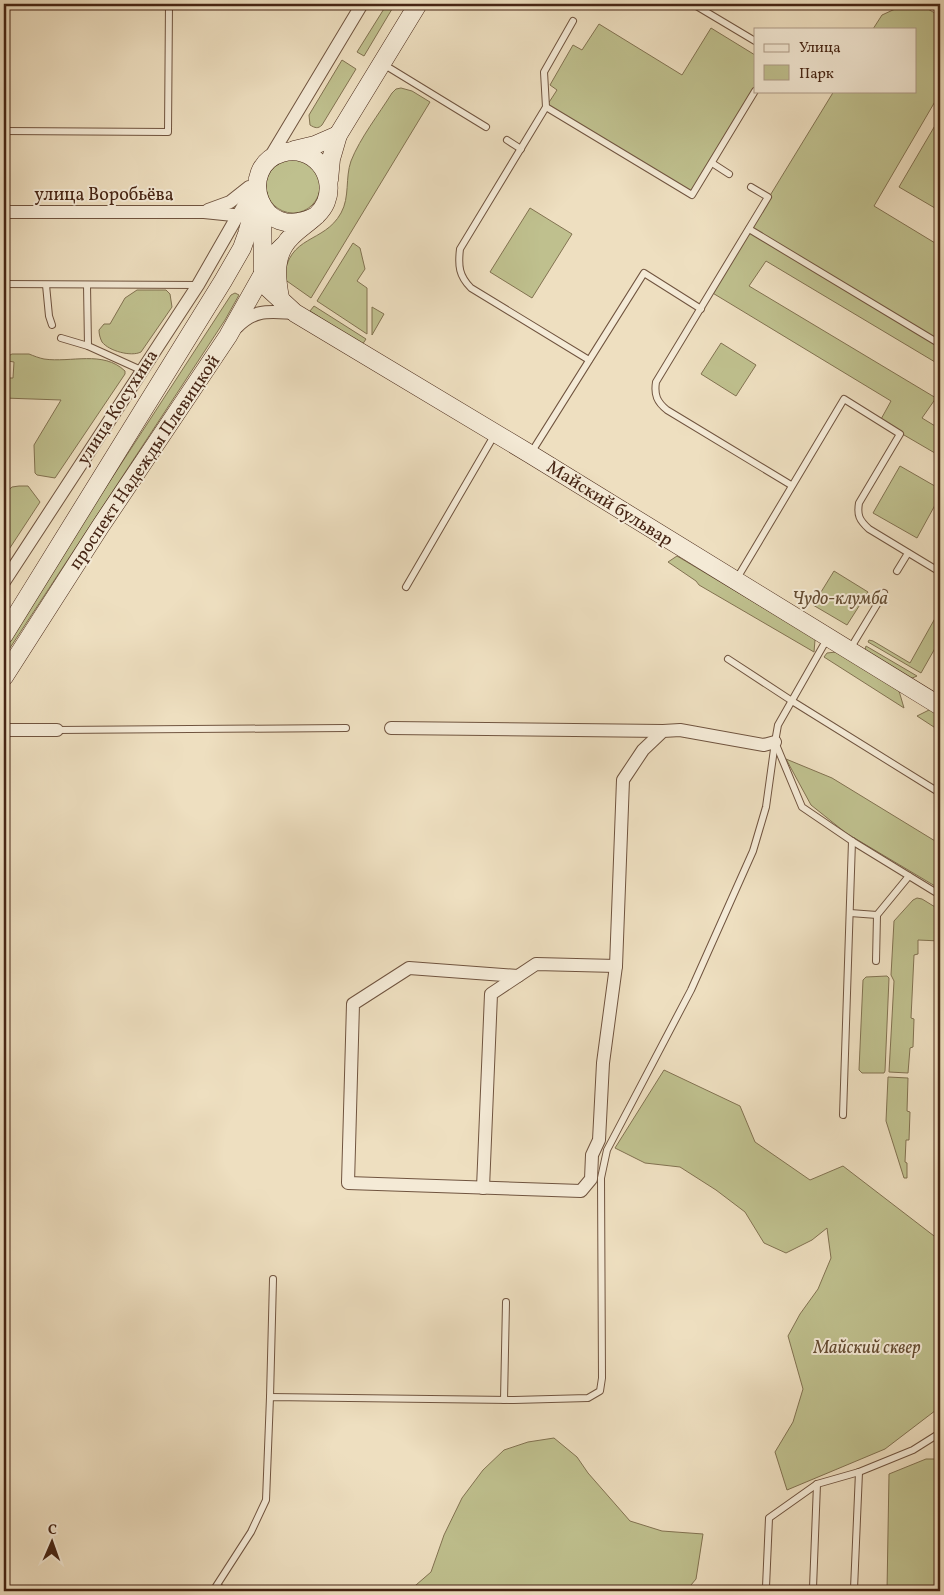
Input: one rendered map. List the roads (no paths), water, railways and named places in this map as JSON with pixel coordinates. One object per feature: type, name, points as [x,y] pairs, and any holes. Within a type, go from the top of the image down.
[{"type":"main road","points":[[257,195],[270,215],[281,221],[292,223],[304,222],[316,216],[325,205],[329,193],[331,158],[338,135],[418,4]]},
{"type":"main road","points":[[263,272],[257,195],[280,153],[315,145],[338,135]]},
{"type":"main road","points":[[293,151],[305,153],[316,159],[324,168],[329,180]]},
{"type":"main road","name":"проспект Надежды Плевицкой","points":[[4,636],[242,248],[257,195]]},
{"type":"main road","name":"проспект Надежды Плевицкой","points":[[4,677],[100,527],[228,336],[273,256],[292,234],[316,216]]},
{"type":"main road","points":[[280,299],[277,280],[278,262],[283,246]]},
{"type":"main road","name":"Майский бульвар","points":[[263,272],[269,289],[295,313],[496,433],[940,706]]},
{"type":"street","points":[[204,212],[230,202],[240,196],[250,186],[257,195],[362,4]]},
{"type":"street","name":"улица Воробьёва","points":[[4,212],[204,212],[257,195]]},
{"type":"street","name":"улица Косухина","points":[[4,582],[198,285],[228,231],[257,195]]},
{"type":"street","points":[[228,336],[248,316],[267,312],[295,313]]},
{"type":"street","points":[[391,728],[680,730],[764,745],[775,742]]},
{"type":"street","points":[[4,730],[57,730]]},
{"type":"street","points":[[518,976],[409,968],[353,1004],[348,1183],[581,1191],[591,1179],[592,1155],[599,1140],[603,1063],[616,966],[623,780],[643,750],[664,731]]},
{"type":"street","points":[[483,1188],[491,994],[536,964],[616,966]]},
{"type":"lane","points":[[4,131],[168,132],[169,4],[82,4]]},
{"type":"lane","points":[[693,4],[754,40]]},
{"type":"lane","points":[[573,21],[544,72],[546,108],[460,249],[458,265],[463,280],[472,288],[589,360]]},
{"type":"lane","points":[[383,64],[486,127]]},
{"type":"lane","points":[[546,108],[692,195],[754,92]]},
{"type":"lane","points":[[507,140],[521,148]]},
{"type":"lane","points":[[712,163],[729,174]]},
{"type":"lane","points":[[751,187],[768,197],[656,382],[654,392],[658,403],[673,414],[791,485]]},
{"type":"lane","points":[[749,229],[940,344]]},
{"type":"lane","points":[[530,454],[644,273],[701,309]]},
{"type":"lane","points":[[4,284],[198,285]]},
{"type":"lane","points":[[46,285],[49,316],[52,325]]},
{"type":"lane","points":[[87,285],[88,346]]},
{"type":"lane","points":[[61,338],[88,346],[142,370]]},
{"type":"lane","points":[[736,580],[844,399],[900,434],[859,502],[858,513],[860,521],[869,529],[940,572]]},
{"type":"lane","points":[[406,587],[496,433]]},
{"type":"lane","points":[[897,571],[908,553]]},
{"type":"lane","points":[[850,650],[884,592]]},
{"type":"lane","points":[[270,1398],[504,1400],[588,1398],[600,1391],[602,1378],[601,1178],[607,1150],[691,990],[753,851],[766,807],[778,725],[828,637]]},
{"type":"lane","points":[[728,659],[940,793]]},
{"type":"lane","points":[[57,730],[346,728]]},
{"type":"lane","points":[[775,742],[802,807],[852,841],[940,895]]},
{"type":"lane","points":[[843,1115],[852,841]]},
{"type":"lane","points":[[876,960],[877,915],[910,876]]},
{"type":"lane","points":[[850,913],[877,915]]},
{"type":"lane","points":[[226,1591],[215,1588],[252,1532],[266,1500],[274,1279]]},
{"type":"lane","points":[[504,1400],[506,1302]]},
{"type":"lane","points":[[766,1587],[768,1518],[817,1484],[859,1472],[912,1450],[940,1433]]},
{"type":"lane","points":[[854,1589],[859,1472]]},
{"type":"lane","points":[[813,1588],[817,1484]]},
{"type":"park label","name":"Чудо-клумба","points":[[840,598]]},
{"type":"park label","name":"Майский сквер","points":[[867,1347]]}]
